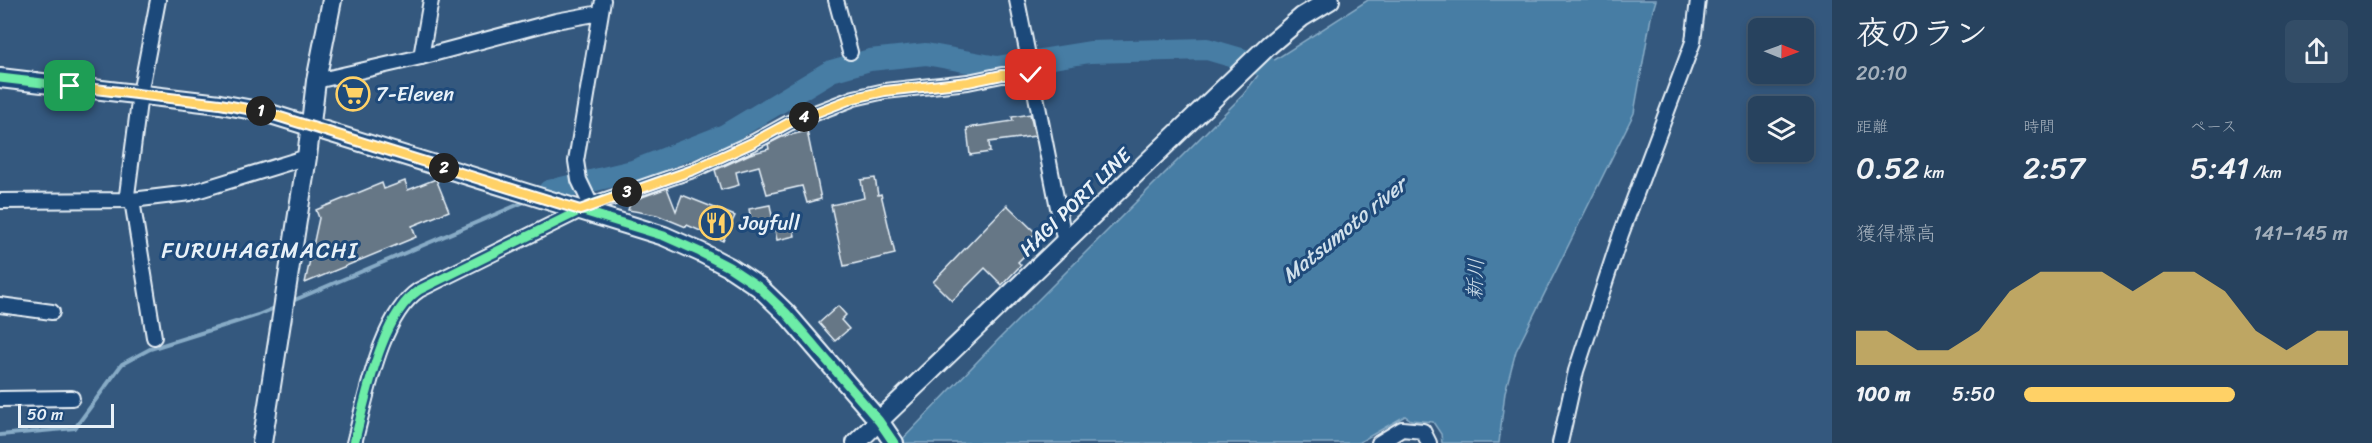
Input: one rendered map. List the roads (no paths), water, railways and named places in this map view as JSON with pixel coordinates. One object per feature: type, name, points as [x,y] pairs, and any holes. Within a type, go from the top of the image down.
[{"type":"street","points":[[154,337],[132,200],[127,195],[140,94],[158,0]]},
{"type":"street","points":[[262,443],[307,157],[316,81],[332,0]]},
{"type":"street","points":[[421,57],[431,0]]},
{"type":"street","points":[[836,0],[850,52]]},
{"type":"street","points":[[1017,0],[1065,243]]},
{"type":"street","name":"HAGI PORT LINE","points":[[856,443],[1269,45],[1302,17],[1330,0]]},
{"type":"street","points":[[1560,443],[1576,371],[1621,234],[1693,42],[1698,0]]},
{"type":"street","points":[[316,81],[421,57],[602,7],[576,161],[585,207]]},
{"type":"street","points":[[354,443],[381,346],[393,319],[410,296],[585,207],[693,170],[789,123],[854,98],[885,91],[1031,72]]},
{"type":"street","points":[[0,78],[220,104],[264,112],[585,207],[673,240],[729,267],[759,287],[786,313],[879,421],[893,442]]},
{"type":"street","points":[[0,201],[132,200],[190,193],[307,157]]},
{"type":"street","points":[[0,305],[52,312]]},
{"type":"street","points":[[0,399],[72,398]]},
{"type":"street","points":[[1379,443],[1402,429],[1423,431],[1429,443]]},
{"type":"water","points":[[1368,0],[1656,0],[1634,113],[1516,351],[1505,392],[1499,443],[1442,443],[1441,434],[1433,422],[1411,420],[1405,416],[1358,443],[899,443],[998,340],[1243,95],[1265,66]]},
{"type":"waterway","points":[[549,191],[633,171],[725,135],[831,71],[870,60],[926,54],[997,67],[1090,52],[1207,49],[1265,66]]},
{"type":"waterway","points":[[290,302],[529,200]]},
{"type":"waterway","points":[[0,435],[75,428],[122,364],[150,349],[277,307]]},
{"type":"place","name":"7-Eleven","points":[[353,94]]},
{"type":"place","name":"Joyfull","points":[[716,223]]},
{"type":"district","name":"FURUHAGIMACHI","points":[[260,250]]},
{"type":"water label","name":"Matsumoto river","points":[[1344,230]]},
{"type":"water label","name":"新川","points":[[1475,279]]}]
